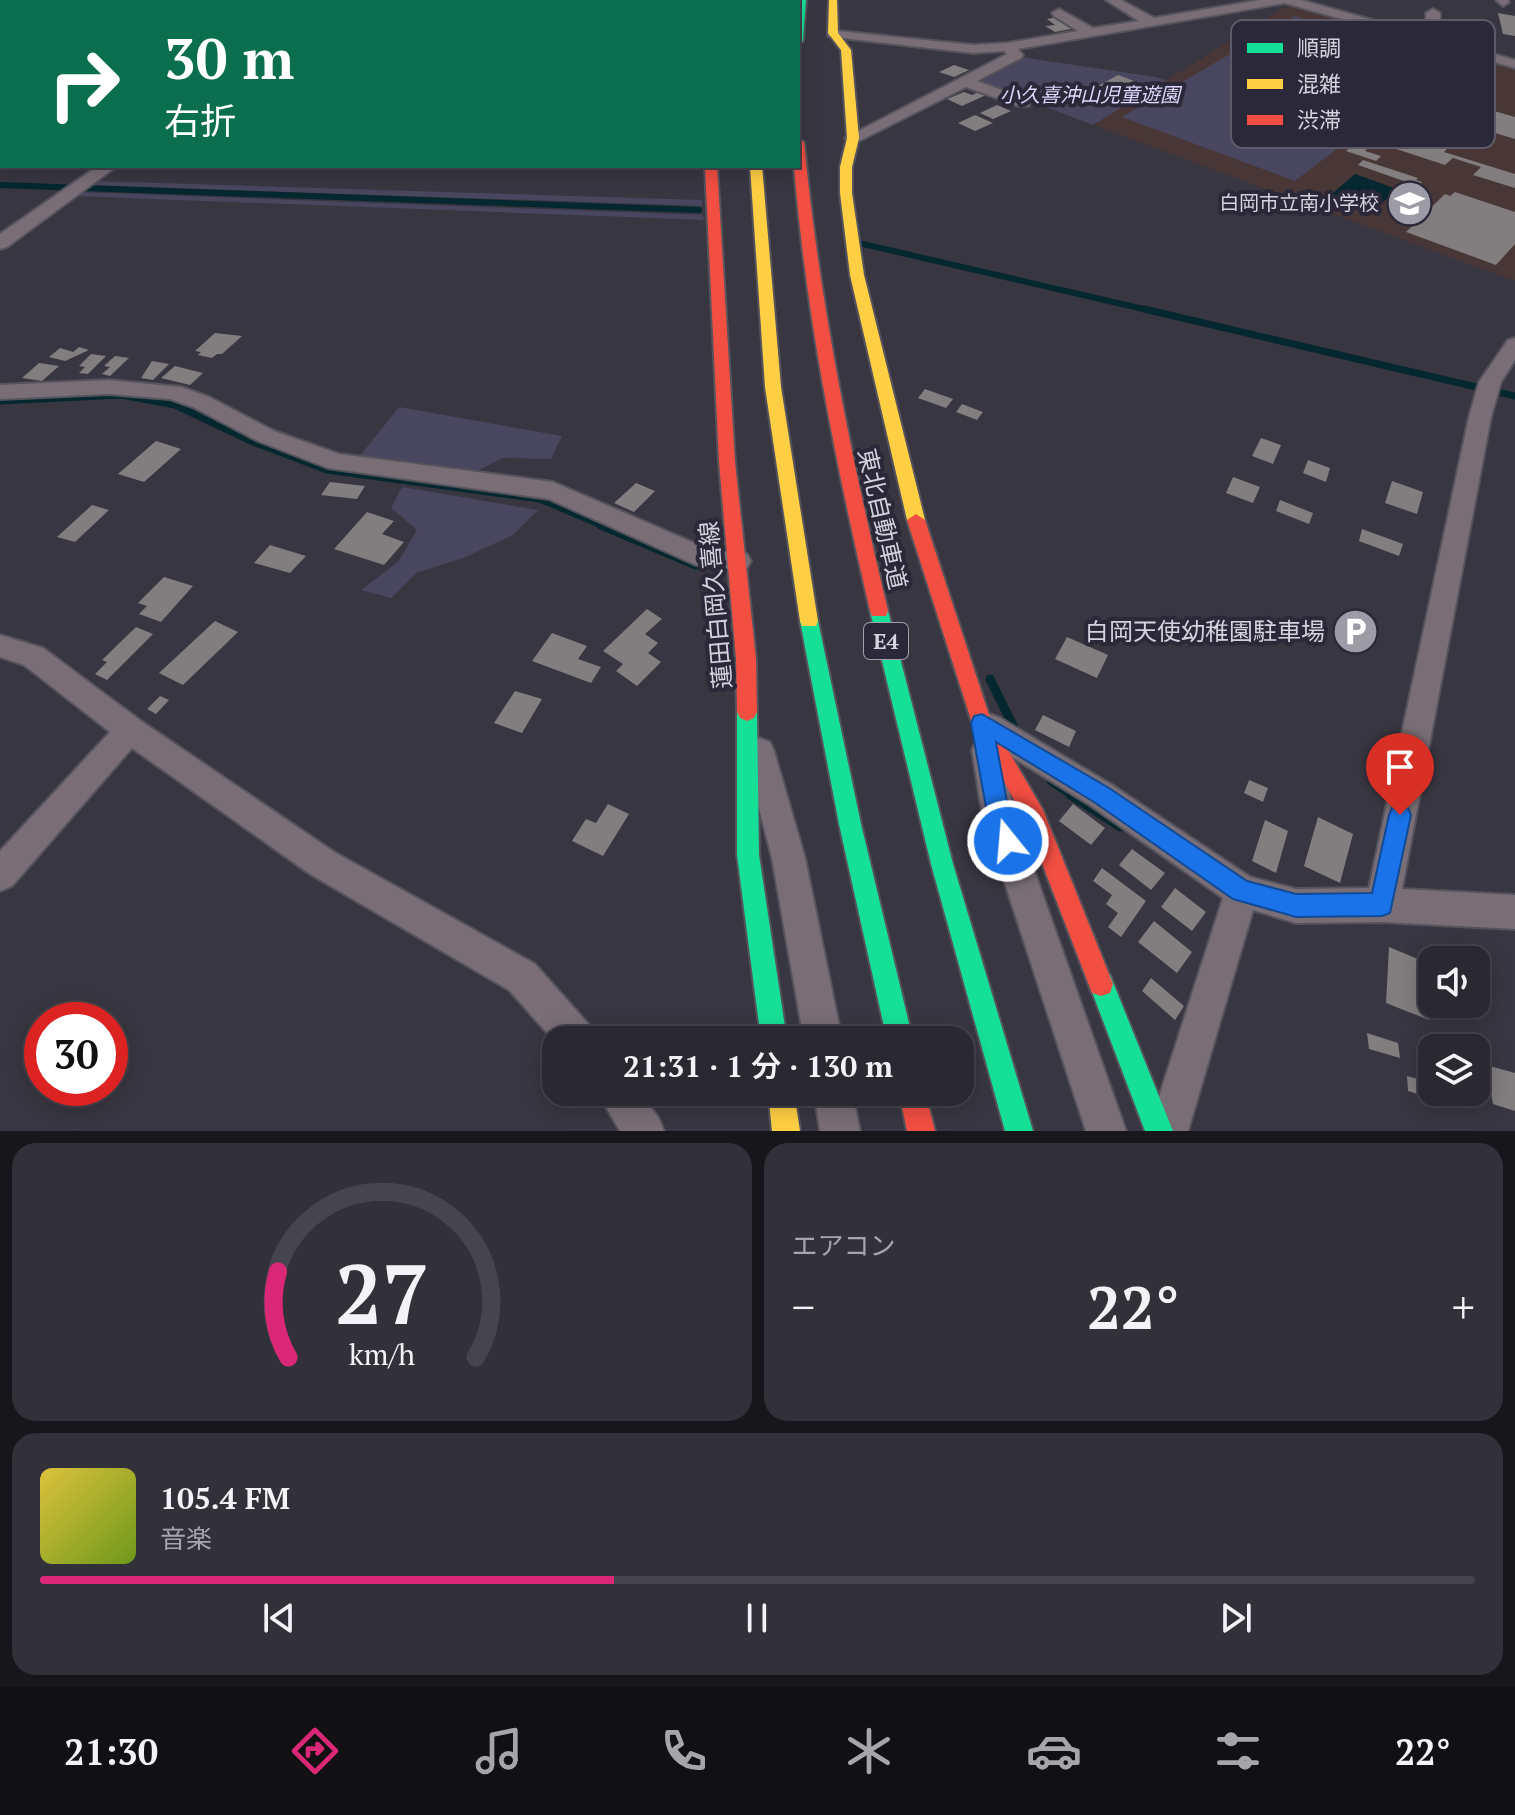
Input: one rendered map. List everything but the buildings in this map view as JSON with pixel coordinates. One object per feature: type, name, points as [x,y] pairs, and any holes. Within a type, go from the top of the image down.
[{"type":"main road","points":[[800,20],[802,0]]},
{"type":"main road","points":[[833,0],[833,33],[846,50],[853,138],[846,167],[847,205],[857,275],[911,506],[982,723],[1035,817],[1159,1131]]},
{"type":"main road","name":"蓮田白岡久喜線","points":[[711,168],[726,448],[738,561],[748,717],[748,855],[772,1026]]},
{"type":"main road","points":[[756,168],[776,422],[852,835],[897,1026]]},
{"type":"main road","name":"東北自動車道","points":[[799,168],[813,293],[852,498],[899,698],[1019,1131]]},
{"type":"main road","points":[[783,1106],[786,1131]]},
{"type":"main road","points":[[915,1106],[921,1131]]},
{"type":"street","points":[[1112,0],[1153,23]]},
{"type":"street","points":[[833,33],[973,49],[1007,47],[1285,0],[1377,20]]},
{"type":"street","points":[[1059,13],[1091,33]]},
{"type":"street","points":[[1433,13],[1433,20]]},
{"type":"street","points":[[853,138],[1016,55],[1007,47]]},
{"type":"street","points":[[1495,55],[1515,64]]},
{"type":"street","points":[[967,82],[1024,103]]},
{"type":"street","points":[[0,243],[106,168]]},
{"type":"street","points":[[1382,905],[1480,417],[1490,382],[1515,344]]},
{"type":"street","points":[[0,392],[108,387],[173,392],[201,402],[266,436],[336,462],[553,491],[705,558],[738,561]]},
{"type":"street","points":[[0,646],[33,656],[130,730],[322,863],[522,977],[566,1026]]},
{"type":"street","points":[[748,717],[778,806],[787,844],[820,1026]]},
{"type":"street","points":[[982,723],[1101,795],[1242,891],[1296,906],[1382,905],[1515,912]]},
{"type":"street","points":[[982,723],[998,813],[1106,1131]]},
{"type":"street","points":[[0,875],[130,730]]},
{"type":"street","points":[[1168,1131],[1242,891]]},
{"type":"street","points":[[626,1106],[644,1131]]},
{"type":"street","points":[[836,1106],[840,1131]]},
{"type":"shaded area","points":[[1287,6],[1297,6],[1347,20],[1264,20]]},
{"type":"shaded area","points":[[1231,40],[1231,148],[1495,148],[1495,61],[1515,67],[1515,281],[1093,125]]},
{"type":"green space","points":[[1295,16],[1309,20],[1288,20]]},
{"type":"green space","points":[[1231,53],[1231,148],[1338,148],[1295,181],[1122,117]]},
{"type":"green space","name":"小久喜沖山児童遊園","points":[[1020,57],[1166,80],[1093,125],[973,79]]},
{"type":"green space","points":[[95,181],[702,200],[702,206],[89,185]]},
{"type":"green space","points":[[79,192],[703,215],[704,220],[74,196]]},
{"type":"green space","points":[[399,407],[562,436],[551,459],[503,458],[473,473],[359,457]]},
{"type":"green space","points":[[402,487],[538,510],[513,535],[463,558],[416,573],[391,598],[361,590],[398,562],[417,530],[391,508]]},
{"type":"water","points":[[1355,174],[1397,189],[1370,214],[1327,198]]},
{"type":"waterway","points":[[0,185],[699,210]]},
{"type":"waterway","points":[[863,244],[1152,311]]},
{"type":"waterway","points":[[1144,309],[1515,396]]},
{"type":"waterway","points":[[0,401],[121,395],[175,405],[253,442],[327,470],[540,499],[606,527]]},
{"type":"waterway","points":[[601,525],[696,565]]},
{"type":"waterway","points":[[990,679],[1016,732]]},
{"type":"waterway","points":[[1051,781],[1074,796]]},
{"type":"waterway","points":[[1071,794],[1121,826]]},
{"type":"traffic: fast","points":[[800,20],[802,0]]},
{"type":"traffic: fast","points":[[879,611],[942,864],[1019,1131]]},
{"type":"traffic: fast","points":[[809,621],[850,824],[897,1026]]},
{"type":"traffic: fast","points":[[747,712],[748,855],[772,1026]]},
{"type":"traffic: fast","points":[[1101,984],[1159,1131]]},
{"type":"traffic: slow","points":[[833,0],[833,33],[846,50],[853,138],[846,167],[846,193],[857,275],[916,520]]},
{"type":"traffic: slow","points":[[756,168],[773,387],[809,621]]},
{"type":"traffic: slow","points":[[783,1106],[786,1131]]},
{"type":"traffic: jam","points":[[800,166],[810,261],[829,378],[879,611]]},
{"type":"traffic: jam","points":[[711,168],[727,462],[746,659],[747,712]]},
{"type":"traffic: jam","points":[[916,520],[982,723],[1035,817],[1101,984]]},
{"type":"traffic: jam","points":[[915,1106],[921,1131]]},
{"type":"place","name":"白岡市立南小学校","points":[[1410,203]]},
{"type":"place","name":"白岡天使幼稚園駐車場","points":[[1356,632]]},
{"type":"route","points":[[1008,841],[998,813],[982,723],[1101,795],[1242,891],[1296,906],[1382,905],[1400,815]]}]
